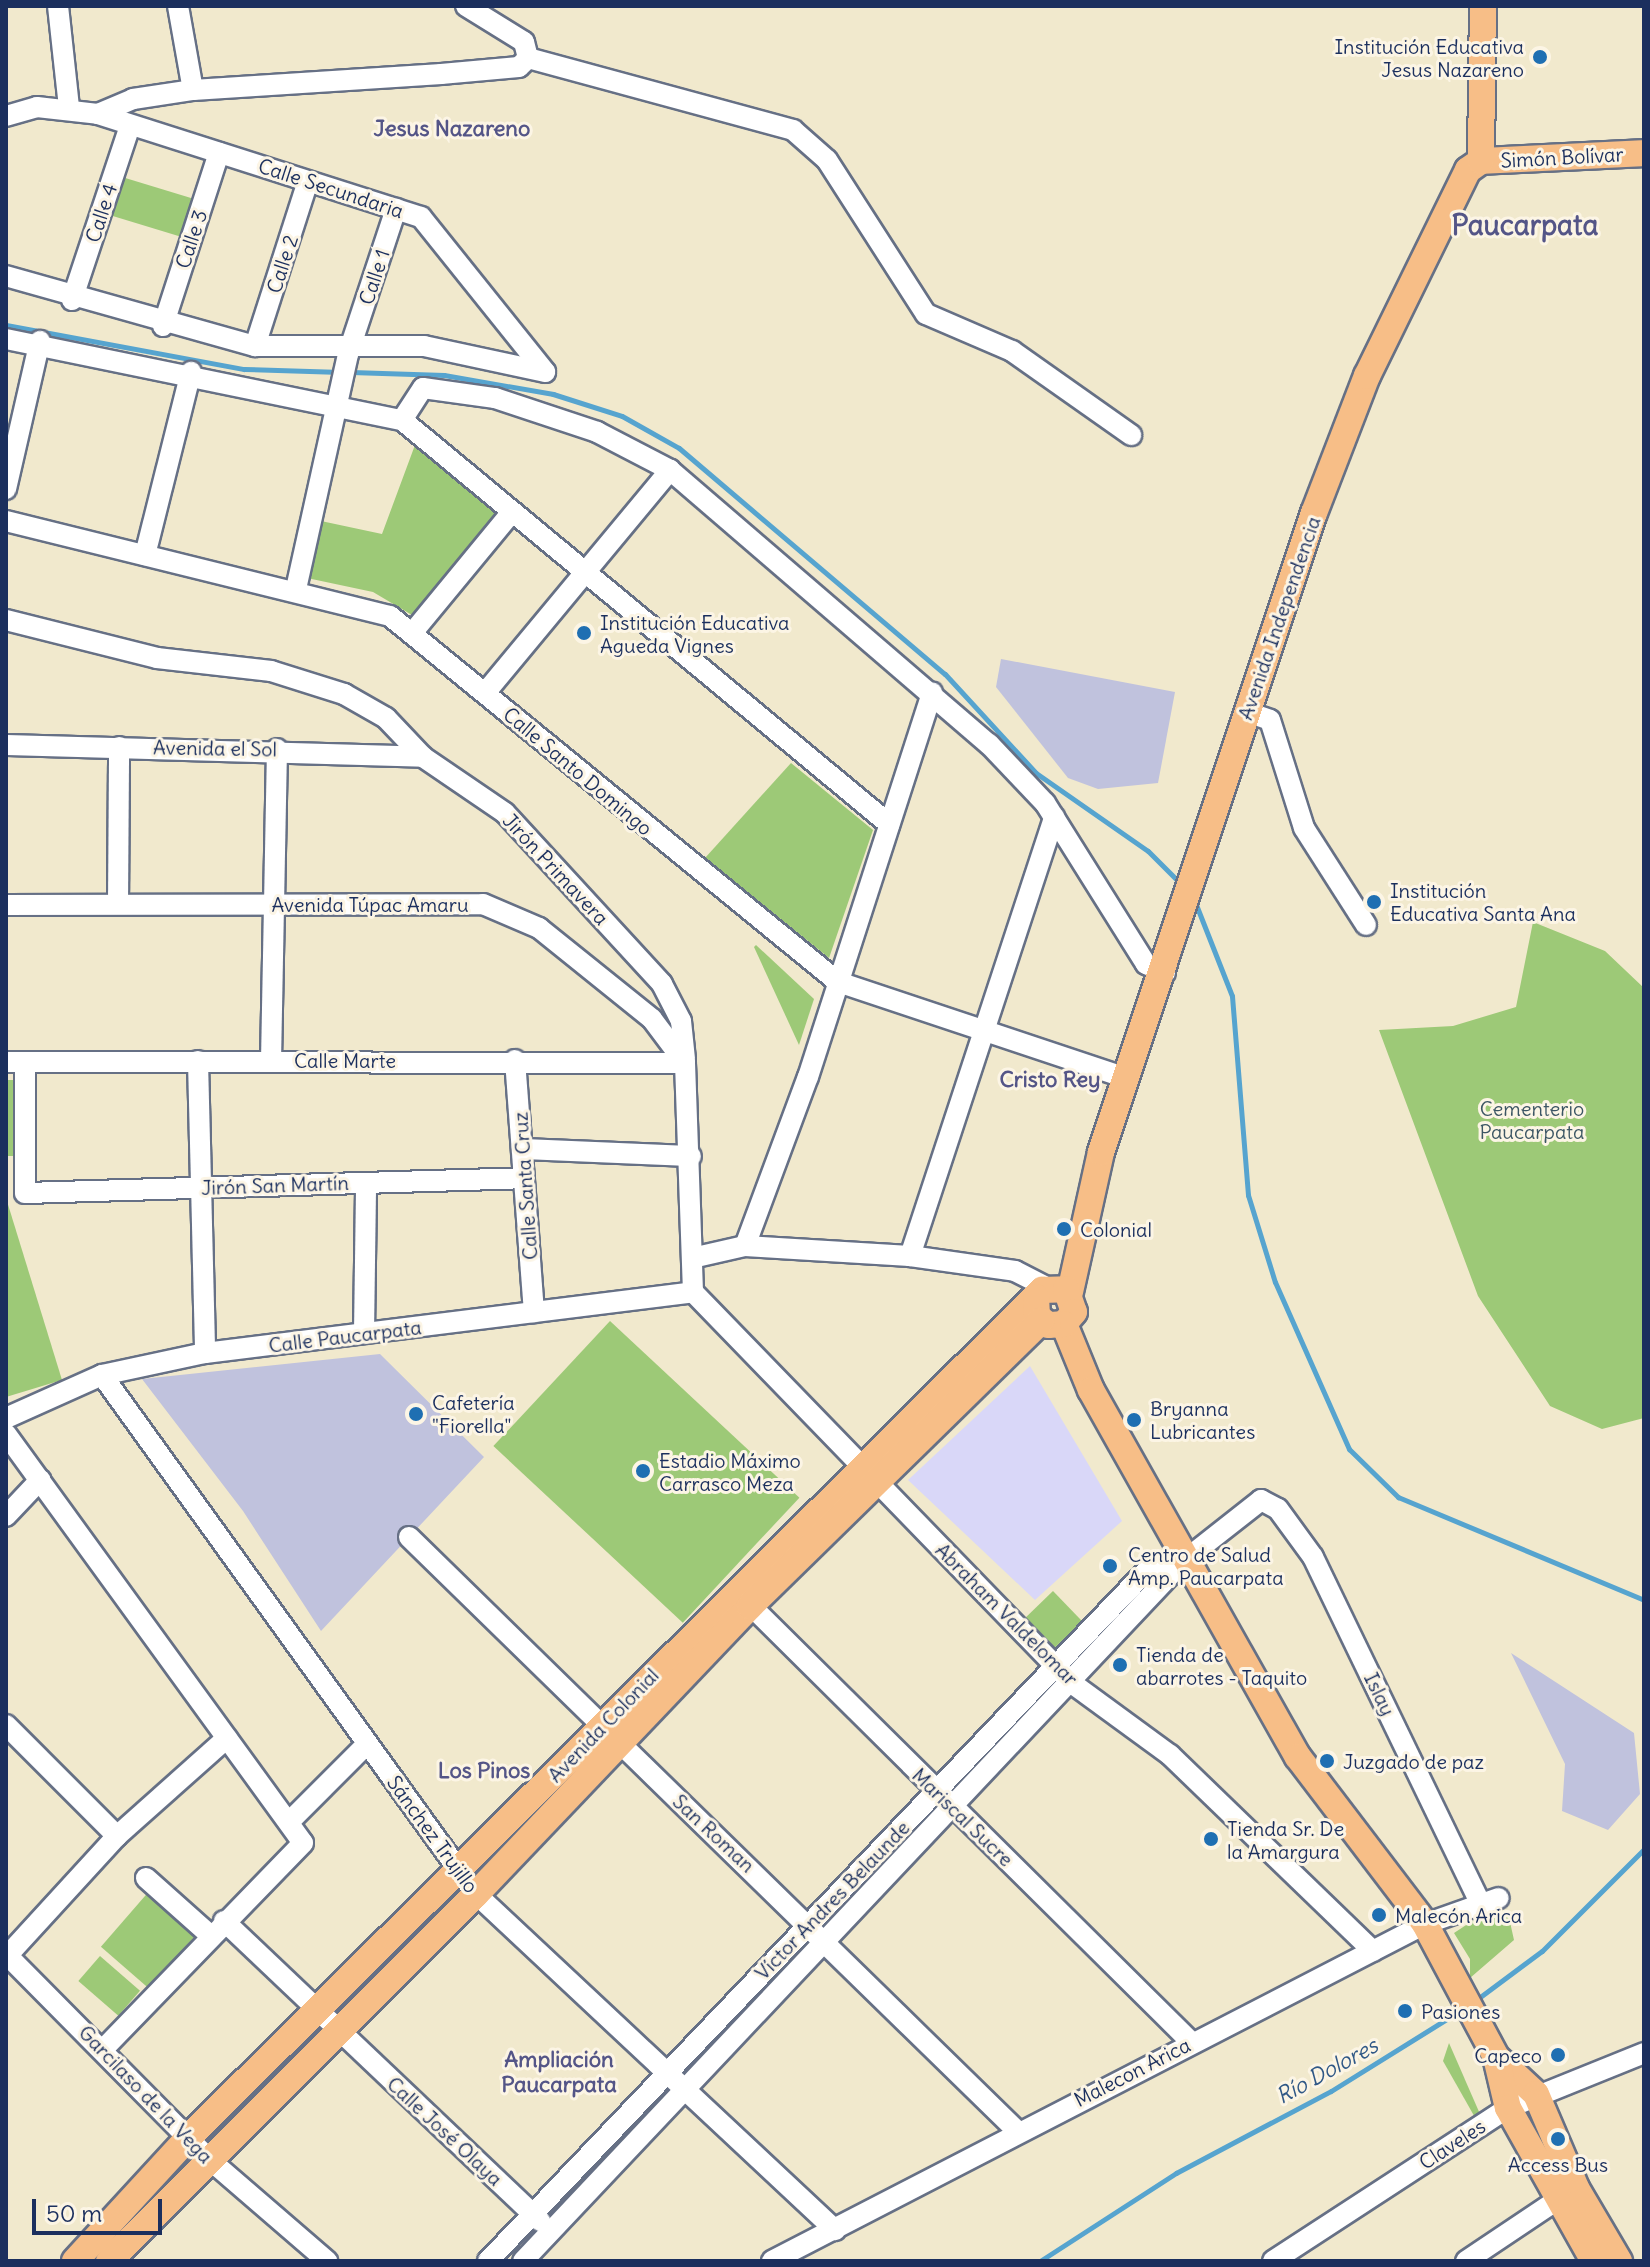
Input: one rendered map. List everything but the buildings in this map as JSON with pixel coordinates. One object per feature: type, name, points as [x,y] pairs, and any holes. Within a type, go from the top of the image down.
[{"type":"main road","points":[[1481,161],[1483,6]]},
{"type":"main road","name":"Simón Bolívar","points":[[1481,161],[1644,153]]},
{"type":"main road","name":"Avenida Independencia","points":[[1051,1301],[1079,1244],[1127,1078],[1165,973],[1247,712],[1367,376],[1468,170],[1481,161]]},
{"type":"main road","points":[[1051,1301],[1091,1390],[1298,1757],[1425,1924],[1455,1986],[1496,2057],[1508,2108],[1566,2194],[1619,2261]]},
{"type":"main road","name":"Avenida Colonial","points":[[75,2261],[188,2138],[315,2013],[460,1872],[610,1734],[869,1473],[1051,1301]]},
{"type":"main road","name":"Avenida Colonial","points":[[109,2261],[476,1894],[610,1734]]},
{"type":"main road","points":[[1496,2057],[1536,2094],[1566,2194],[1594,2261]]},
{"type":"street","points":[[58,6],[69,108]]},
{"type":"street","points":[[178,6],[193,90]]},
{"type":"street","points":[[466,6],[524,42],[528,58]]},
{"type":"street","points":[[98,114],[133,99],[193,90],[519,67],[528,58]]},
{"type":"street","points":[[528,58],[793,130],[827,160],[926,314],[1012,351],[1131,435]]},
{"type":"street","name":"Calle Secundaria","points":[[6,116],[37,107],[69,108],[98,114],[426,221],[545,372],[424,346],[350,350]]},
{"type":"street","name":"Calle 4","points":[[72,300],[130,126]]},
{"type":"street","name":"Calle 3","points":[[163,326],[219,153]]},
{"type":"street","name":"Calle 2","points":[[255,346],[308,181]]},
{"type":"street","name":"Calle 1","points":[[296,589],[350,350],[396,209]]},
{"type":"street","points":[[6,276],[72,300],[163,326],[255,346],[350,350]]},
{"type":"street","points":[[6,339],[40,341],[338,398],[402,420],[586,576],[889,824]]},
{"type":"street","points":[[6,489],[40,341]]},
{"type":"street","points":[[145,555],[191,372]]},
{"type":"street","points":[[402,420],[423,388],[495,398],[597,432],[670,470],[932,692],[1054,817],[1146,964],[1165,973]]},
{"type":"street","points":[[485,693],[586,576],[670,470]]},
{"type":"street","points":[[413,632],[511,513]]},
{"type":"street","name":"Calle Santo Domingo","points":[[6,521],[365,607],[413,632],[838,982],[1127,1078]]},
{"type":"street","name":"Jirón Primavera","points":[[6,620],[157,658],[271,671],[344,694],[386,718],[423,757],[505,813],[662,984],[681,1021],[685,1063]]},
{"type":"street","points":[[745,1246],[838,982],[932,692]]},
{"type":"street","points":[[1247,712],[1270,720],[1304,828],[1366,925]]},
{"type":"street","name":"Avenida el Sol","points":[[6,745],[277,749],[423,757]]},
{"type":"street","points":[[118,904],[119,747]]},
{"type":"street","points":[[271,1061],[277,749]]},
{"type":"street","points":[[910,1256],[979,1028],[1054,817]]},
{"type":"street","name":"Avenida Túpac Amaru","points":[[6,905],[483,904],[509,911],[652,1019],[685,1063]]},
{"type":"street","name":"Calle Marte","points":[[16,1062],[515,1060],[685,1063]]},
{"type":"street","name":"Calle Santa Cruz","points":[[515,1060],[534,1312]]},
{"type":"street","points":[[198,1061],[204,1188],[205,1353]]},
{"type":"street","name":"Jirón San Martín","points":[[16,1062],[25,1193],[524,1178]]},
{"type":"street","points":[[685,1063],[691,1156],[693,1292]]},
{"type":"street","points":[[522,1149],[691,1156]]},
{"type":"street","points":[[364,1333],[366,1183]]},
{"type":"street","points":[[692,1258],[745,1246],[910,1256],[1015,1271],[1051,1301]]},
{"type":"street","name":"Calle Paucarpata","points":[[6,1418],[102,1375],[205,1353],[693,1292]]},
{"type":"street","name":"Abraham Valdelomar","points":[[693,1292],[1073,1684],[1170,1755],[1373,1951]]},
{"type":"street","name":"Sánchez Trujillo","points":[[102,1375],[476,1894],[682,2091],[835,2230]]},
{"type":"street","points":[[6,1434],[227,1738],[291,1820],[303,1843],[294,1860],[217,1928],[104,2048]]},
{"type":"street","points":[[6,1516],[40,1480]]},
{"type":"street","name":"Víctor Andres Belaunde","points":[[523,2261],[952,1805],[1073,1684],[1187,1557],[1261,1500]]},
{"type":"street","name":"Islay","points":[[1261,1500],[1278,1509],[1313,1557],[1490,1900]]},
{"type":"street","name":"San Roman","points":[[409,1537],[610,1734],[811,1922],[1017,2131]]},
{"type":"street","name":"Víctor Andres Belaunde","points":[[488,2261],[1150,1567],[1187,1557]]},
{"type":"street","name":"Mariscal Sucre","points":[[743,1598],[1191,2042]]},
{"type":"street","points":[[6,1725],[117,1836]]},
{"type":"street","points":[[7,1955],[117,1836],[227,1738]]},
{"type":"street","points":[[291,1820],[367,1744]]},
{"type":"street","name":"Calle José Olaya","points":[[146,1878],[217,1928],[339,2032],[551,2232]]},
{"type":"street","name":"Malecon Arica","points":[[772,2261],[1017,2131],[1425,1924],[1490,1900]]},
{"type":"street","name":"Garcilaso de la Vega","points":[[7,1955],[104,2048],[210,2160],[327,2261]]},
{"type":"street","name":"Claveles","points":[[1273,2261],[1508,2108],[1536,2094],[1644,2053]]},
{"type":"street","points":[[1466,2261],[1566,2194]]},
{"type":"shaded area","points":[[1001,659],[1175,692],[1158,783],[1098,789],[1068,778],[996,687]]},
{"type":"shaded area","points":[[380,1354],[484,1457],[321,1631],[243,1511],[142,1379]]},
{"type":"shaded area","points":[[1030,1366],[1122,1521],[1035,1600],[908,1480]]},
{"type":"shaded area","points":[[1511,1653],[1634,1733],[1640,1794],[1608,1830],[1562,1811],[1565,1764]]},
{"type":"green space","points":[[122,177],[192,198],[180,237],[110,215]]},
{"type":"green space","points":[[415,445],[500,516],[417,618],[373,592],[307,578],[321,521],[382,534]]},
{"type":"green space","points":[[791,763],[873,830],[829,958],[705,858]]},
{"type":"green space","name":"Cementerio Paucarpata","points":[[1533,922],[1605,951],[1644,988],[1644,1418],[1602,1429],[1550,1406],[1478,1296],[1379,1030],[1453,1026],[1516,1007]]},
{"type":"green space","points":[[756,945],[814,999],[799,1045],[754,947]]},
{"type":"green space","points":[[6,1080],[15,1080],[18,1156],[6,1156]]},
{"type":"green space","points":[[6,1198],[62,1380],[6,1397]]},
{"type":"green space","name":"Estadio Máximo Carrasco Meza","points":[[610,1321],[799,1498],[683,1623],[493,1446]]},
{"type":"green space","points":[[1053,1591],[1082,1621],[1055,1648],[1026,1617]]},
{"type":"green space","points":[[462,1878],[467,1884],[346,1986],[341,1980]]},
{"type":"green space","points":[[158,1881],[206,1923],[149,1989],[101,1947]]},
{"type":"green space","points":[[1508,1913],[1514,1940],[1470,1978],[1470,1959],[1454,1933],[1480,1916]]},
{"type":"green space","points":[[804,1943],[810,1948],[712,2065],[706,2060]]},
{"type":"green space","points":[[100,1956],[140,1991],[118,2016],[78,1981]]},
{"type":"green space","points":[[316,2030],[320,2035],[198,2133],[194,2129]]},
{"type":"green space","points":[[1449,2043],[1480,2114],[1477,2121],[1443,2061]]},
{"type":"green space","points":[[669,2082],[675,2088],[569,2193],[564,2187]]},
{"type":"waterway","points":[[6,325],[244,369],[341,372]]},
{"type":"waterway","points":[[351,372],[444,375],[553,394],[622,416],[679,448],[945,674],[1036,773],[1148,851],[1181,884]]},
{"type":"waterway","points":[[1195,902],[1232,996],[1248,1195],[1275,1282],[1349,1449],[1398,1497],[1644,1600]]},
{"type":"waterway","name":"Río Dolores","points":[[1476,2000],[1542,1951],[1644,1849]]},
{"type":"waterway","name":"Río Dolores","points":[[1040,2261],[1176,2173],[1331,2091],[1461,2010]]},
{"type":"place","name":"Institución Educativa Jesus Nazareno","points":[[1540,57]]},
{"type":"place","name":"Institución Educativa Agueda Vignes","points":[[584,633]]},
{"type":"place","name":"Institución Educativa Santa Ana","points":[[1374,902]]},
{"type":"place","name":"Colonial","points":[[1064,1229]]},
{"type":"place","name":"Cafetería \"Fiorella\"","points":[[416,1414]]},
{"type":"place","name":"Bryanna Lubricantes","points":[[1134,1420]]},
{"type":"place","name":"Estadio Máximo Carrasco Meza","points":[[643,1471]]},
{"type":"place","name":"Centro de Salud Amp. Paucarpata","points":[[1110,1566]]},
{"type":"place","name":"Tienda de abarrotes - Taquito","points":[[1120,1665]]},
{"type":"place","name":"Juzgado de paz","points":[[1327,1761]]},
{"type":"place","name":"Tienda Sr. De la Amargura","points":[[1211,1839]]},
{"type":"place","name":"Malecón Arica","points":[[1379,1915]]},
{"type":"place","name":"Pasiones","points":[[1405,2011]]},
{"type":"place","name":"Capeco","points":[[1558,2055]]},
{"type":"place","name":"Access Bus","points":[[1558,2139]]},
{"type":"district","name":"Jesus Nazareno","points":[[452,129]]},
{"type":"district","name":"Paucarpata","points":[[1525,225]]},
{"type":"district","name":"Cristo Rey","points":[[1050,1080]]},
{"type":"district","name":"Los Pinos","points":[[484,1771]]},
{"type":"district","name":"Ampliación Paucarpata","points":[[559,2072]]}]
